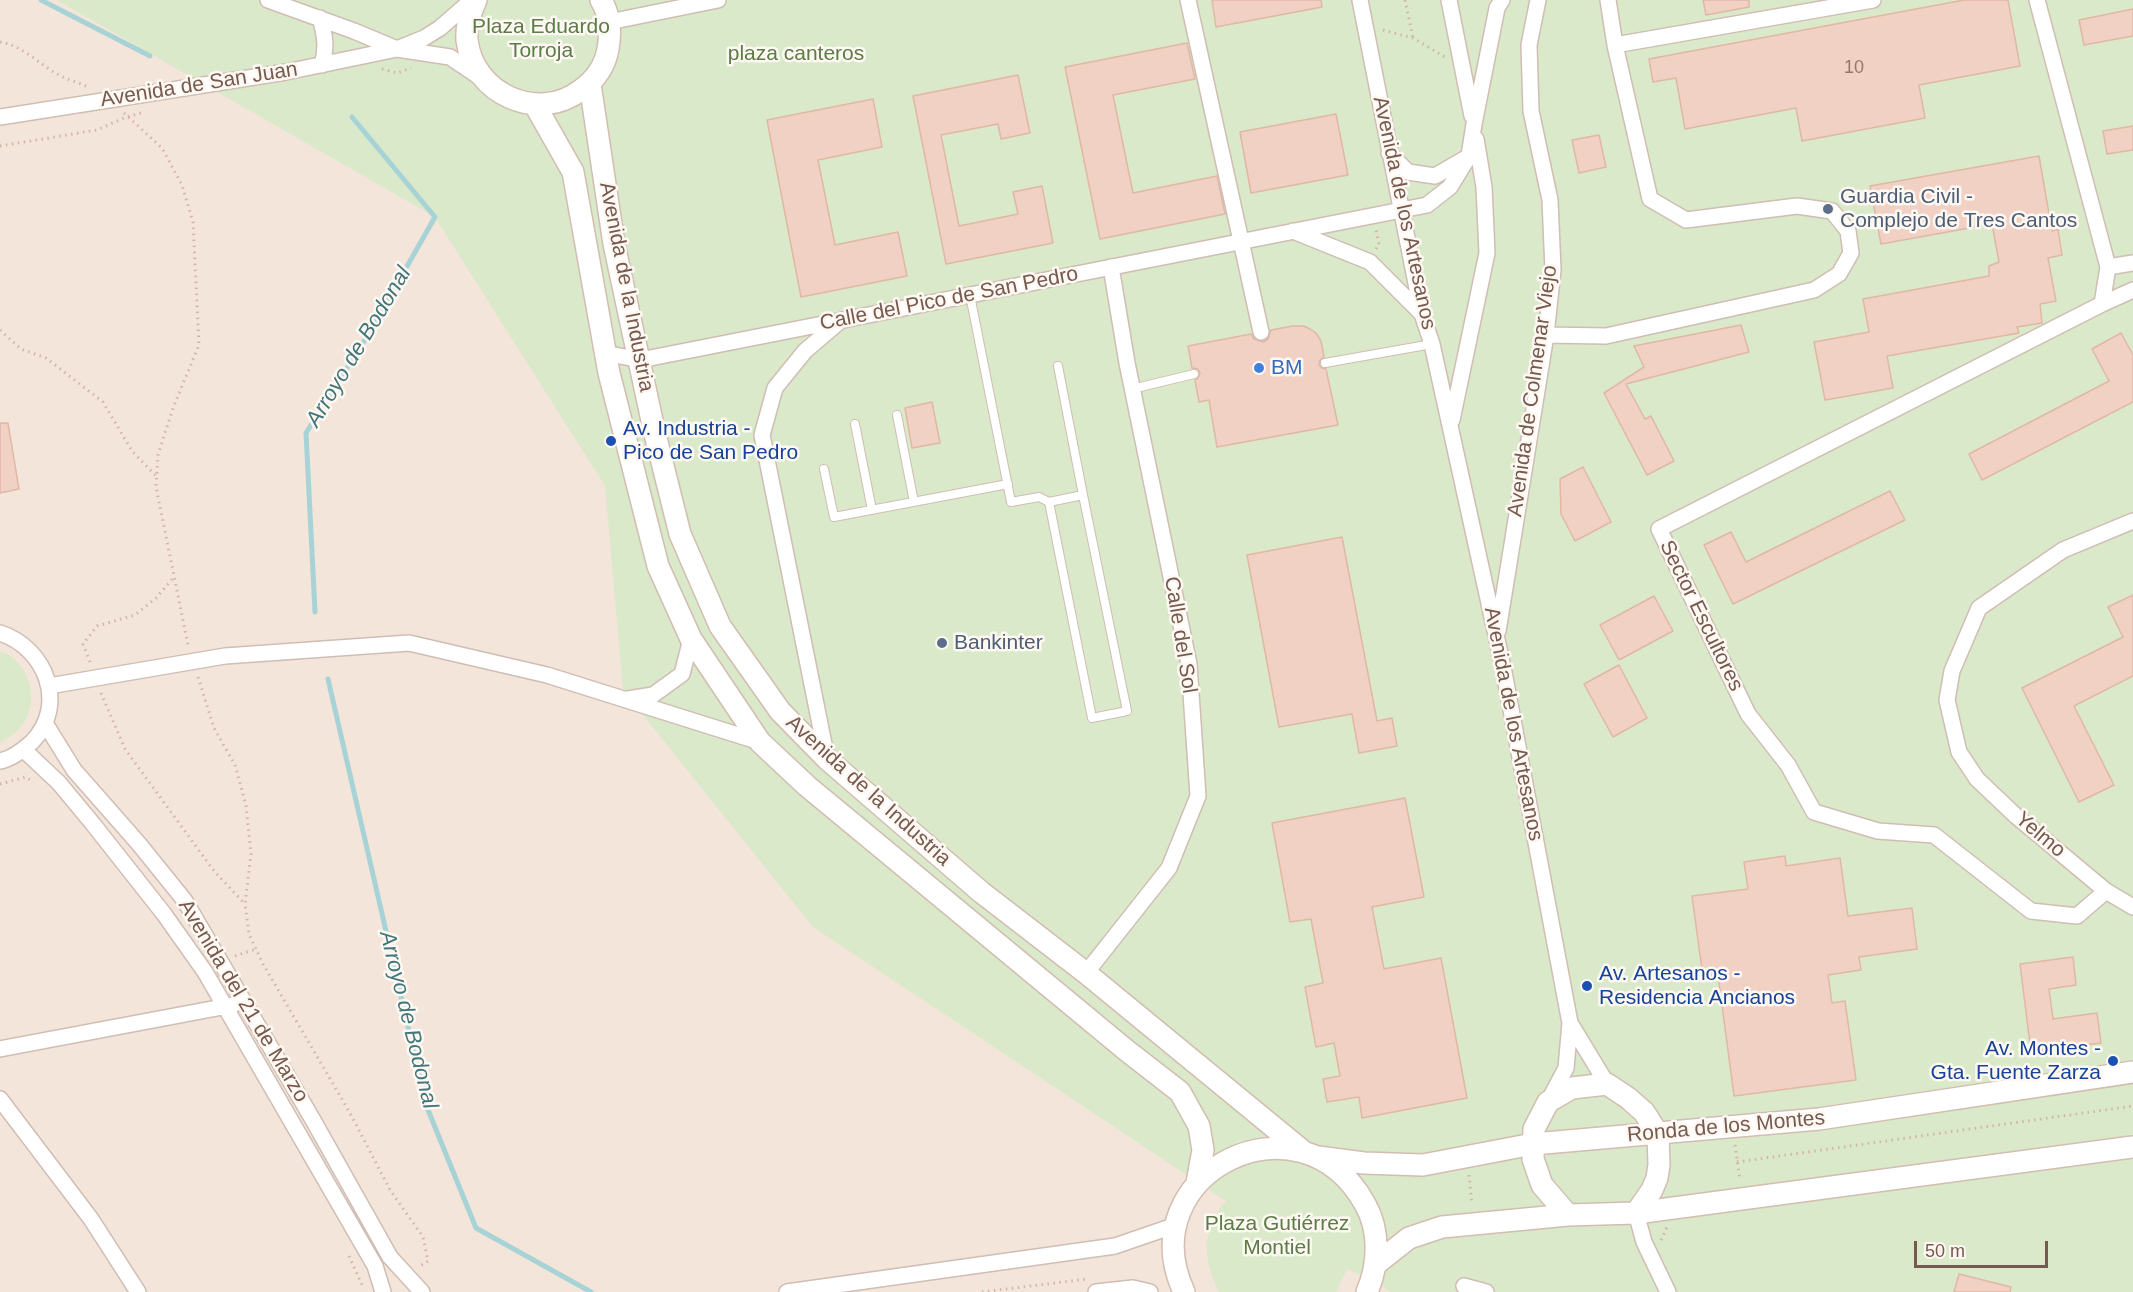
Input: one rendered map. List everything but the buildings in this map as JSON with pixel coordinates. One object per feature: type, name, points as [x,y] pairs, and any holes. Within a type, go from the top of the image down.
[{"type":"street","points":[[268,0],[396,49],[450,57],[486,81],[500,94],[535,105],[555,103],[574,96],[590,84],[600,70],[607,55],[610,38],[609,22],[601,0]]},
{"type":"street","points":[[396,49],[424,38],[440,28],[474,0]]},
{"type":"street","points":[[474,0],[469,16],[467,40],[473,62],[486,81]]},
{"type":"street","points":[[609,22],[718,0]]},
{"type":"street","points":[[1188,0],[1261,332]]},
{"type":"street","name":"Avenida de los Artesanos","points":[[1360,0],[1422,314],[1432,344],[1451,426],[1496,639],[1548,897],[1570,1023],[1566,1068],[1548,1102]]},
{"type":"street","name":"Avenida de los Artesanos","points":[[1449,0],[1484,187],[1487,253],[1451,426]]},
{"type":"street","points":[[1400,210],[1427,205],[1435,199],[1450,187],[1469,156],[1497,8],[1502,0]]},
{"type":"street","name":"Avenida de Colmenar Viejo","points":[[1496,639],[1545,335],[1553,270],[1550,200],[1532,111],[1529,45],[1538,0]]},
{"type":"street","points":[[1545,335],[1606,336],[1814,290],[1839,273],[1851,253],[1848,231],[1832,211],[1797,206],[1686,220],[1650,199],[1615,45],[1608,0]]},
{"type":"street","points":[[1615,45],[1873,0]]},
{"type":"street","points":[[2037,0],[2108,267],[2102,304]]},
{"type":"street","points":[[320,18],[325,35],[326,52],[322,65]]},
{"type":"street","name":"Avenida de San Juan","points":[[0,117],[286,72],[396,49]]},
{"type":"street","name":"Avenida de la Industria","points":[[590,84],[614,244],[680,534],[720,626],[780,711],[827,759],[981,892],[1086,973],[1311,1154]]},
{"type":"street","name":"Avenida de la Industria","points":[[535,105],[573,172],[616,406],[658,566],[691,639],[760,742],[807,786],[1180,1092],[1199,1126],[1203,1150],[1197,1183]]},
{"type":"street","points":[[1389,153],[1408,172],[1435,176],[1469,156]]},
{"type":"street","name":"Calle del Pico de San Pedro","points":[[605,353],[640,360],[1400,210]]},
{"type":"street","points":[[1293,231],[1370,262],[1422,314]]},
{"type":"street","points":[[2108,267],[2133,263]]},
{"type":"street","name":"Calle del Sol","points":[[1086,973],[1169,868],[1198,796],[1189,664],[1132,389],[1111,267]]},
{"type":"street","name":"Sector Escultores","points":[[2106,891],[2076,916],[2031,911],[1934,835],[1878,831],[1814,812],[1788,765],[1748,714],[1659,529],[2076,315],[2133,290]]},
{"type":"street","points":[[827,759],[762,435],[775,388],[805,351],[840,321]]},
{"type":"street","name":"Yelmo","points":[[2133,521],[2063,550],[1979,608],[1952,671],[1947,700],[1959,752],[1977,779],[2016,816],[2106,891],[2133,907]]},
{"type":"street","points":[[0,633],[13,638],[30,650],[42,666],[49,686],[50,705],[45,723],[36,738],[24,750],[0,761]]},
{"type":"street","points":[[625,699],[653,695],[682,674],[691,639]]},
{"type":"street","points":[[49,686],[225,656],[409,643],[547,675],[760,742]]},
{"type":"street","name":"Avenida del 21 de Marzo","points":[[45,723],[74,770],[185,901],[222,961],[390,1257],[422,1292]]},
{"type":"street","name":"Avenida del 21 de Marzo","points":[[24,750],[59,783],[164,914],[205,972],[375,1266],[383,1292]]},
{"type":"street","points":[[0,1049],[246,1003]]},
{"type":"street","name":"Avenida de los Artesanos","points":[[1570,1023],[1606,1084]]},
{"type":"street","name":"Ronda de los Montes","points":[[1311,1154],[1364,1163],[1423,1165],[1533,1144],[1820,1119],[2133,1072]]},
{"type":"street","points":[[1568,1215],[1542,1185],[1533,1159],[1534,1129],[1548,1102],[1572,1088],[1606,1084],[1644,1112],[1658,1134],[1657,1178],[1652,1190],[1636,1213]]},
{"type":"street","points":[[0,1099],[91,1219],[138,1292]]},
{"type":"street","points":[[1184,1292],[1178,1278],[1173,1252],[1176,1224],[1184,1203],[1197,1183],[1219,1164],[1246,1152],[1275,1147],[1311,1154],[1339,1171],[1357,1190],[1370,1212],[1376,1238],[1376,1264],[1367,1292]]},
{"type":"street","points":[[1376,1264],[1409,1238],[1442,1227],[1568,1215],[1636,1213],[2133,1147]]},
{"type":"street","points":[[1636,1213],[1644,1242],[1668,1292]]},
{"type":"street","points":[[788,1292],[1115,1246],[1176,1224]]},
{"type":"street","points":[[1095,1285],[1133,1288],[1150,1292]]},
{"type":"street","points":[[1464,1286],[1486,1292]]},
{"type":"lane","points":[[970,295],[1011,502],[1039,496],[1049,501],[1083,495]]},
{"type":"lane","points":[[1325,363],[1432,344]]},
{"type":"lane","points":[[1049,501],[1092,718],[1127,711],[1058,366]]},
{"type":"lane","points":[[1132,389],[1194,374]]},
{"type":"lane","points":[[897,415],[914,502]]},
{"type":"lane","points":[[855,424],[872,510]]},
{"type":"lane","points":[[824,469],[834,517],[1008,484]]},
{"type":"path","points":[[1405,0],[1413,38]]},
{"type":"path","points":[[1366,32],[1380,29],[1413,38],[1448,59],[1461,57]]},
{"type":"path","points":[[0,146],[97,130],[126,117],[149,111]]},
{"type":"path","points":[[1370,262],[1379,244],[1374,215]]},
{"type":"path","points":[[0,330],[21,349],[46,358],[103,402],[132,451],[157,477]]},
{"type":"path","points":[[174,577],[156,598],[135,615],[97,626],[83,644],[125,749],[214,871],[245,904]]},
{"type":"path","points":[[222,961],[256,949]]},
{"type":"path","points":[[1737,1162],[2133,1106]]},
{"type":"path","points":[[1733,1126],[1742,1200]]},
{"type":"path","points":[[1466,1157],[1475,1224]]},
{"type":"path","points":[[982,1292],[1095,1285]]},
{"type":"shaded area","points":[[0,0],[2133,0],[2133,1292],[0,1292]]},
{"type":"green space","points":[[57,0],[2133,0],[2133,1292],[1391,1292],[1372,1280],[1347,1269],[1336,1292],[1219,1292],[1210,1269],[1207,1245],[1212,1223],[1226,1201],[813,927],[623,690],[605,486],[435,217]]},
{"type":"green space","points":[[0,651],[18,662],[24,671],[31,691],[31,701],[23,725],[0,743]]},
{"type":"waterway","name":"Arroyo de Bodonal","points":[[41,0],[150,56]]},
{"type":"waterway","name":"Arroyo de Bodonal","points":[[315,612],[306,433],[368,335],[435,217],[352,117]]},
{"type":"waterway","name":"Arroyo de Bodonal","points":[[328,679],[426,1105],[476,1228],[591,1292]]},
{"type":"place","name":"Guardia Civil - Complejo de Tres Cantos","points":[[1828,209]]},
{"type":"place","name":"BM","points":[[1259,368]]},
{"type":"place","name":"Av. Industria - Pico de San Pedro","points":[[611,441]]},
{"type":"place","name":"Bankinter","points":[[942,643]]},
{"type":"place","name":"Av. Artesanos - Residencia Ancianos","points":[[1587,986]]},
{"type":"place","name":"Av. Montes - Gta. Fuente Zarza","points":[[2113,1061]]},
{"type":"park label","name":"Plaza Eduardo Torroja","points":[[541,39]]},
{"type":"park label","name":"plaza canteros","points":[[796,54]]},
{"type":"park label","name":"Plaza Gutiérrez Montiel","points":[[1277,1236]]}]
